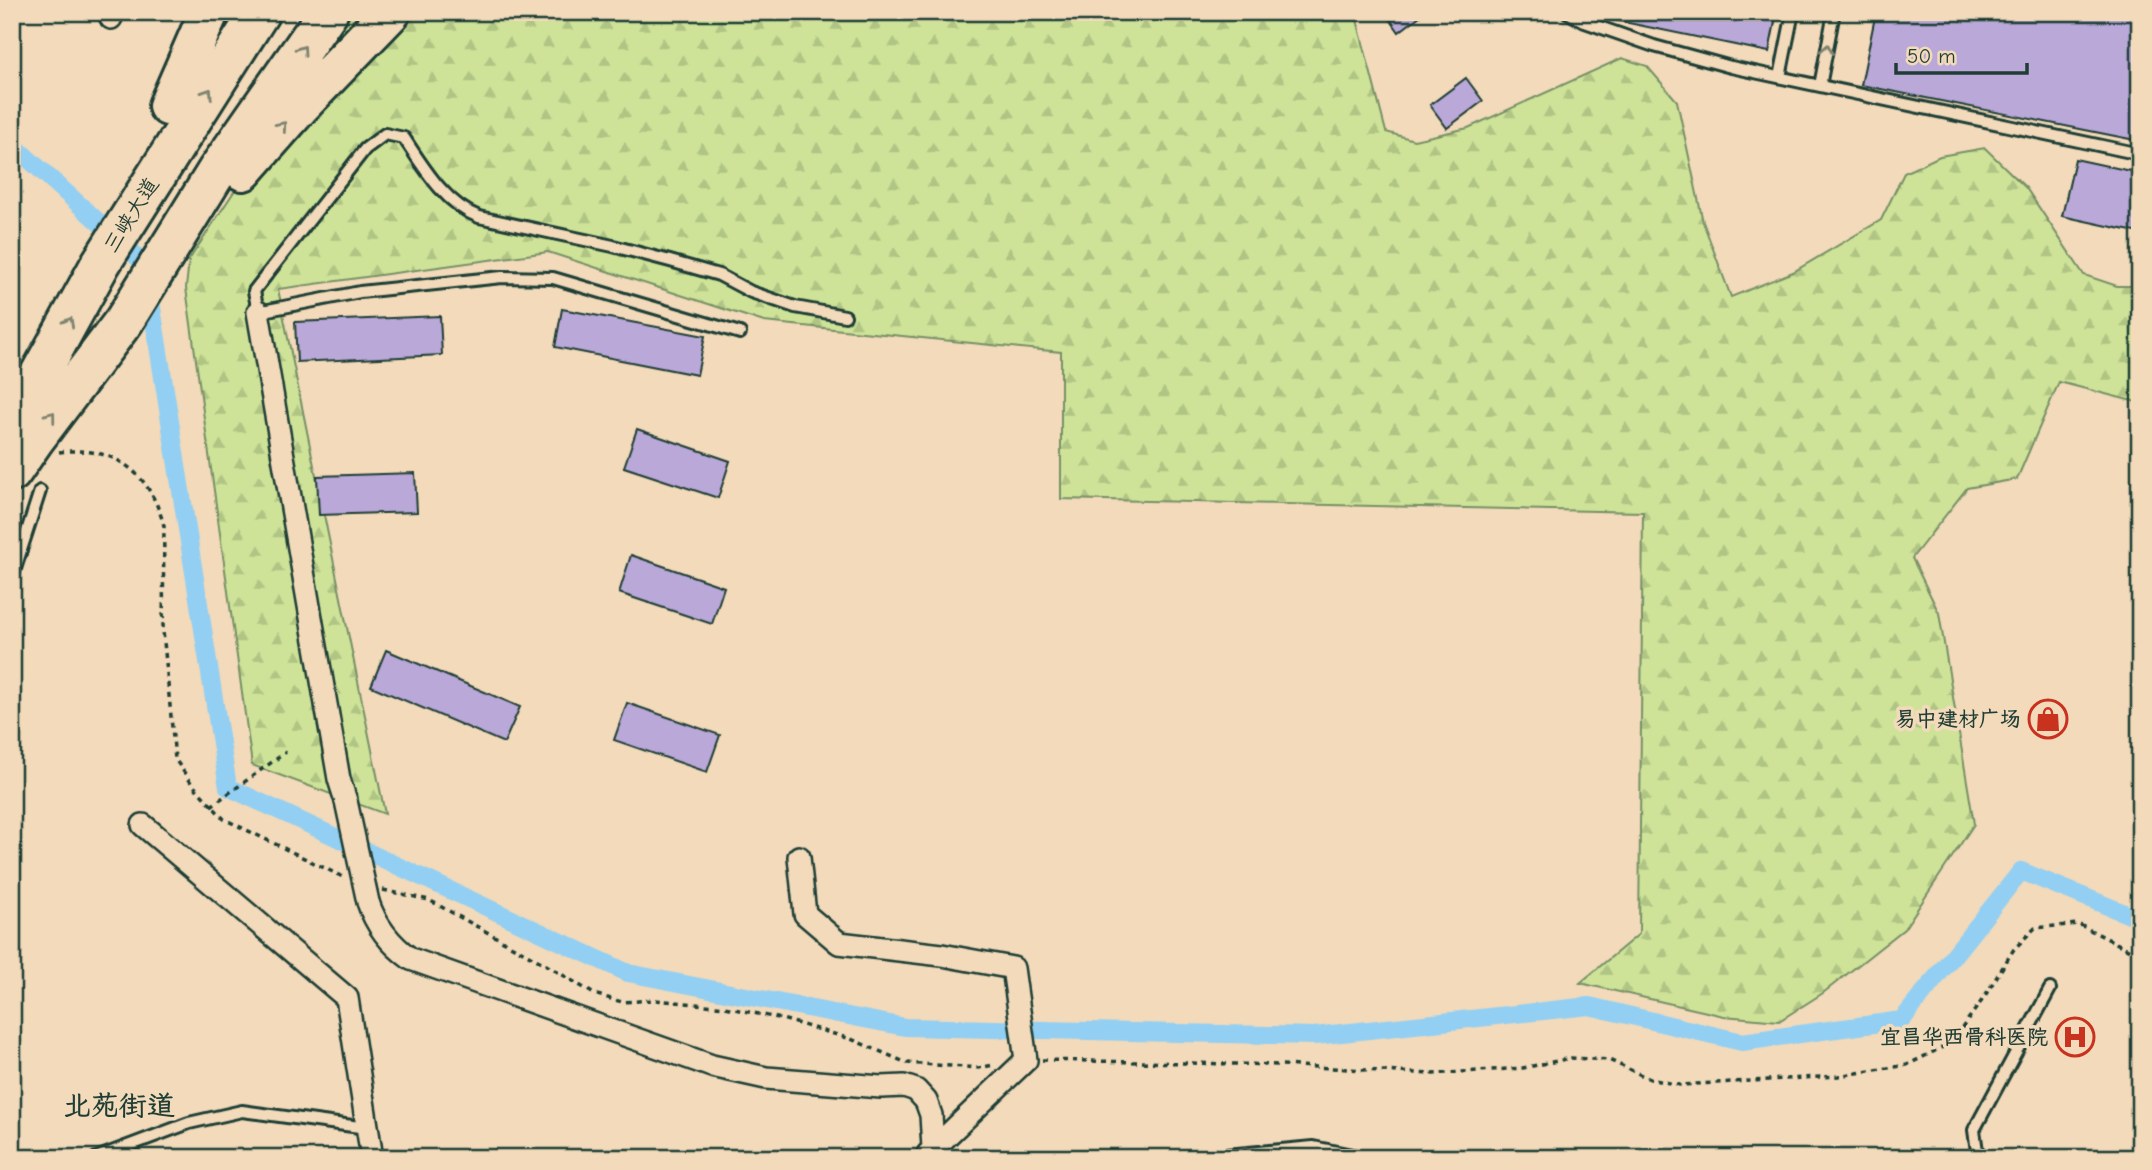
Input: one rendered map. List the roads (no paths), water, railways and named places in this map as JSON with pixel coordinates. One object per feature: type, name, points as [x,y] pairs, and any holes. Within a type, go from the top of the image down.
[{"type":"highway","points":[[163,131],[209,12]]},
{"type":"highway","name":"三峡大道","points":[[12,373],[92,255],[230,12]]},
{"type":"highway","name":"三峡大道","points":[[163,131],[260,12]]},
{"type":"highway","points":[[26,482],[34,440],[124,321],[216,171],[328,12]]},
{"type":"highway","points":[[157,270],[301,105],[391,12]]},
{"type":"highway","name":"三峡大道","points":[[12,425],[92,255]]},
{"type":"street","points":[[258,312],[339,779],[374,896],[380,929],[411,959],[680,1056],[736,1072],[766,1077],[881,1087],[904,1086],[916,1090],[926,1101],[931,1115],[929,1153]]},
{"type":"street","points":[[143,825],[347,998],[372,1158]]},
{"type":"street","points":[[799,858],[806,914],[839,943],[1013,968],[1026,1060],[929,1153]]},
{"type":"lane","points":[[1567,12],[1585,22],[1654,46],[1731,67],[2140,153]]},
{"type":"lane","points":[[1780,77],[1793,12]]},
{"type":"lane","points":[[1820,86],[1834,12]]},
{"type":"lane","points":[[740,333],[553,278],[502,277],[360,292],[258,312],[254,291],[365,149],[385,134],[404,138],[443,191],[464,211],[670,261],[719,275],[751,292],[795,307],[845,316]]},
{"type":"lane","points":[[12,579],[26,482]]},
{"type":"lane","points":[[1978,1158],[1974,1130],[2050,989]]},
{"type":"lane","points":[[96,1158],[189,1123],[243,1111],[367,1128]]},
{"type":"lane","points":[[1193,1158],[1313,1147],[1367,1158]]},
{"type":"lane","points":[[12,1156],[21,1158]]},
{"type":"waterway","points":[[12,144],[145,264],[228,787],[628,973],[905,1027],[1314,1036],[1589,1006],[1742,1042],[1902,1020],[2021,871],[2127,914],[2140,915]]},
{"type":"place","name":"易中建材广场","points":[[2048,719]]},
{"type":"place","name":"宜昌华西骨科医院","points":[[2075,1037]]},
{"type":"district","name":"北苑街道","points":[[119,1106]]}]
